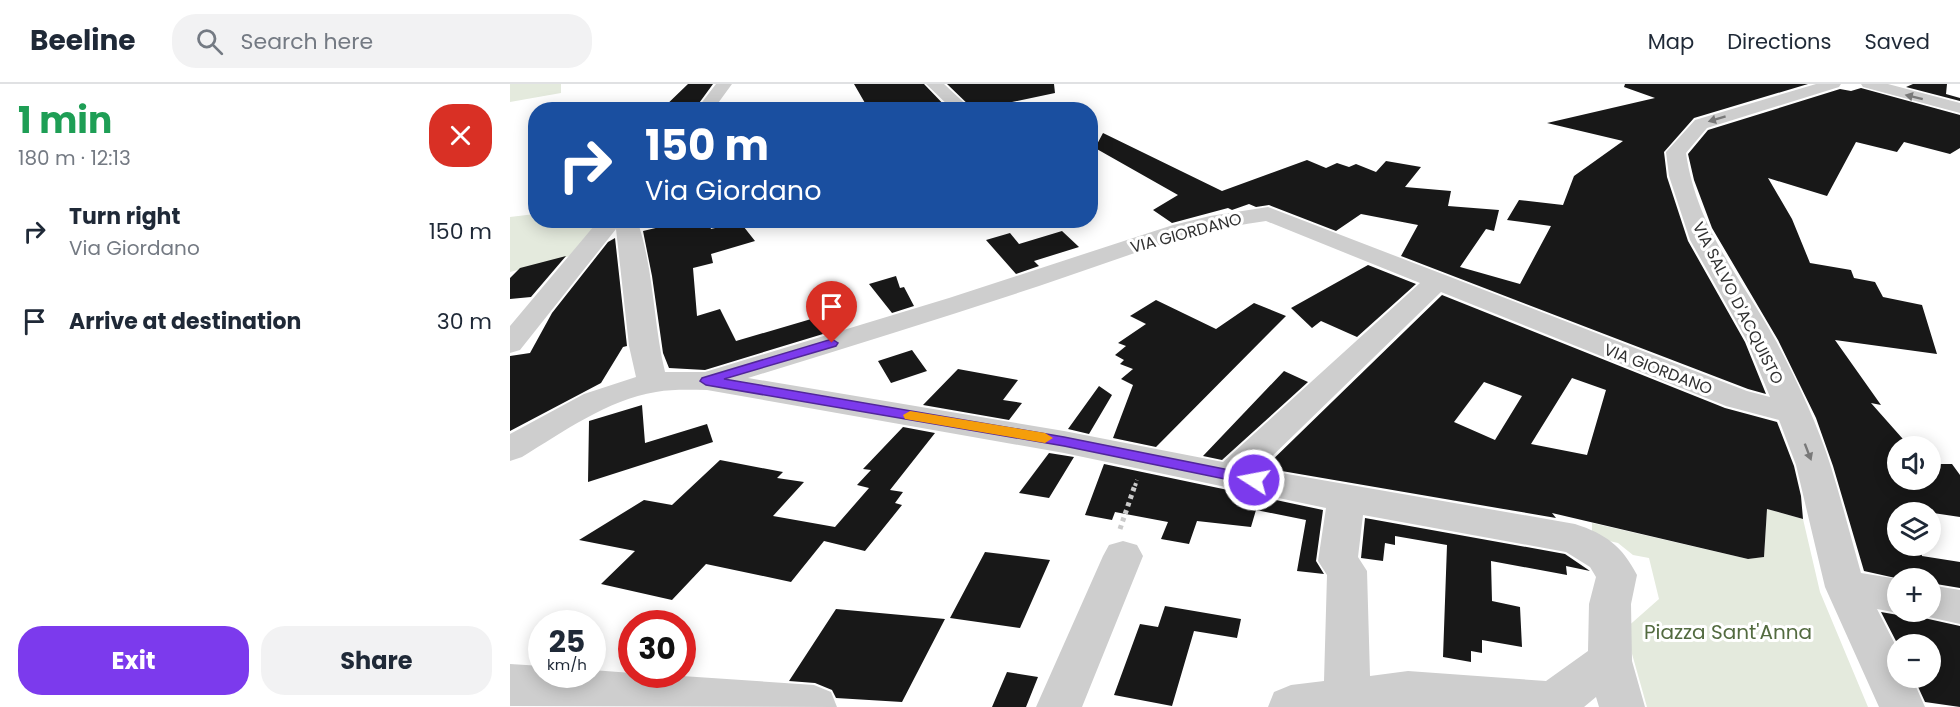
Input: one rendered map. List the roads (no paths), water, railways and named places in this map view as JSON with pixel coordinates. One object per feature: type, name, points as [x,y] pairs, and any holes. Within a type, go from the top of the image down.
[{"type":"street","points":[[710,102],[724,84]]},
{"type":"street","points":[[934,84],[955,102]]},
{"type":"street","name":"VIA SALVO D'ACQUISTO","points":[[1833,84],[1701,124],[1676,152],[1679,176],[1702,240],[1761,340],[1793,413],[1813,465],[1845,587],[1902,707]]},
{"type":"street","points":[[1750,110],[1780,106],[1844,84]]},
{"type":"street","points":[[1869,84],[1960,108]]},
{"type":"street","name":"VIA GIORDANO","points":[[706,381],[915,318],[1179,232],[1241,216],[1268,214],[1737,399],[1793,413]]},
{"type":"street","points":[[510,344],[605,228]]},
{"type":"street","points":[[628,228],[632,238],[644,346],[652,382]]},
{"type":"street","points":[[1231,475],[1437,281]]},
{"type":"street","points":[[510,450],[590,402],[652,382],[706,381],[1064,441],[1346,499],[1575,539],[1604,556],[1617,575],[1610,604],[1610,661],[1622,707]]},
{"type":"street","points":[[1346,499],[1338,561],[1347,572],[1348,703]]},
{"type":"street","points":[[1059,707],[1123,556]]},
{"type":"street","points":[[1845,587],[1887,594]]},
{"type":"street","points":[[1941,604],[1960,607]]},
{"type":"street","points":[[1291,707],[1348,703],[1408,692],[1549,705],[1610,661]]},
{"type":"street","points":[[510,685],[814,707]]},
{"type":"park label","name":"Piazza Sant'Anna","points":[[1728,632]]}]
